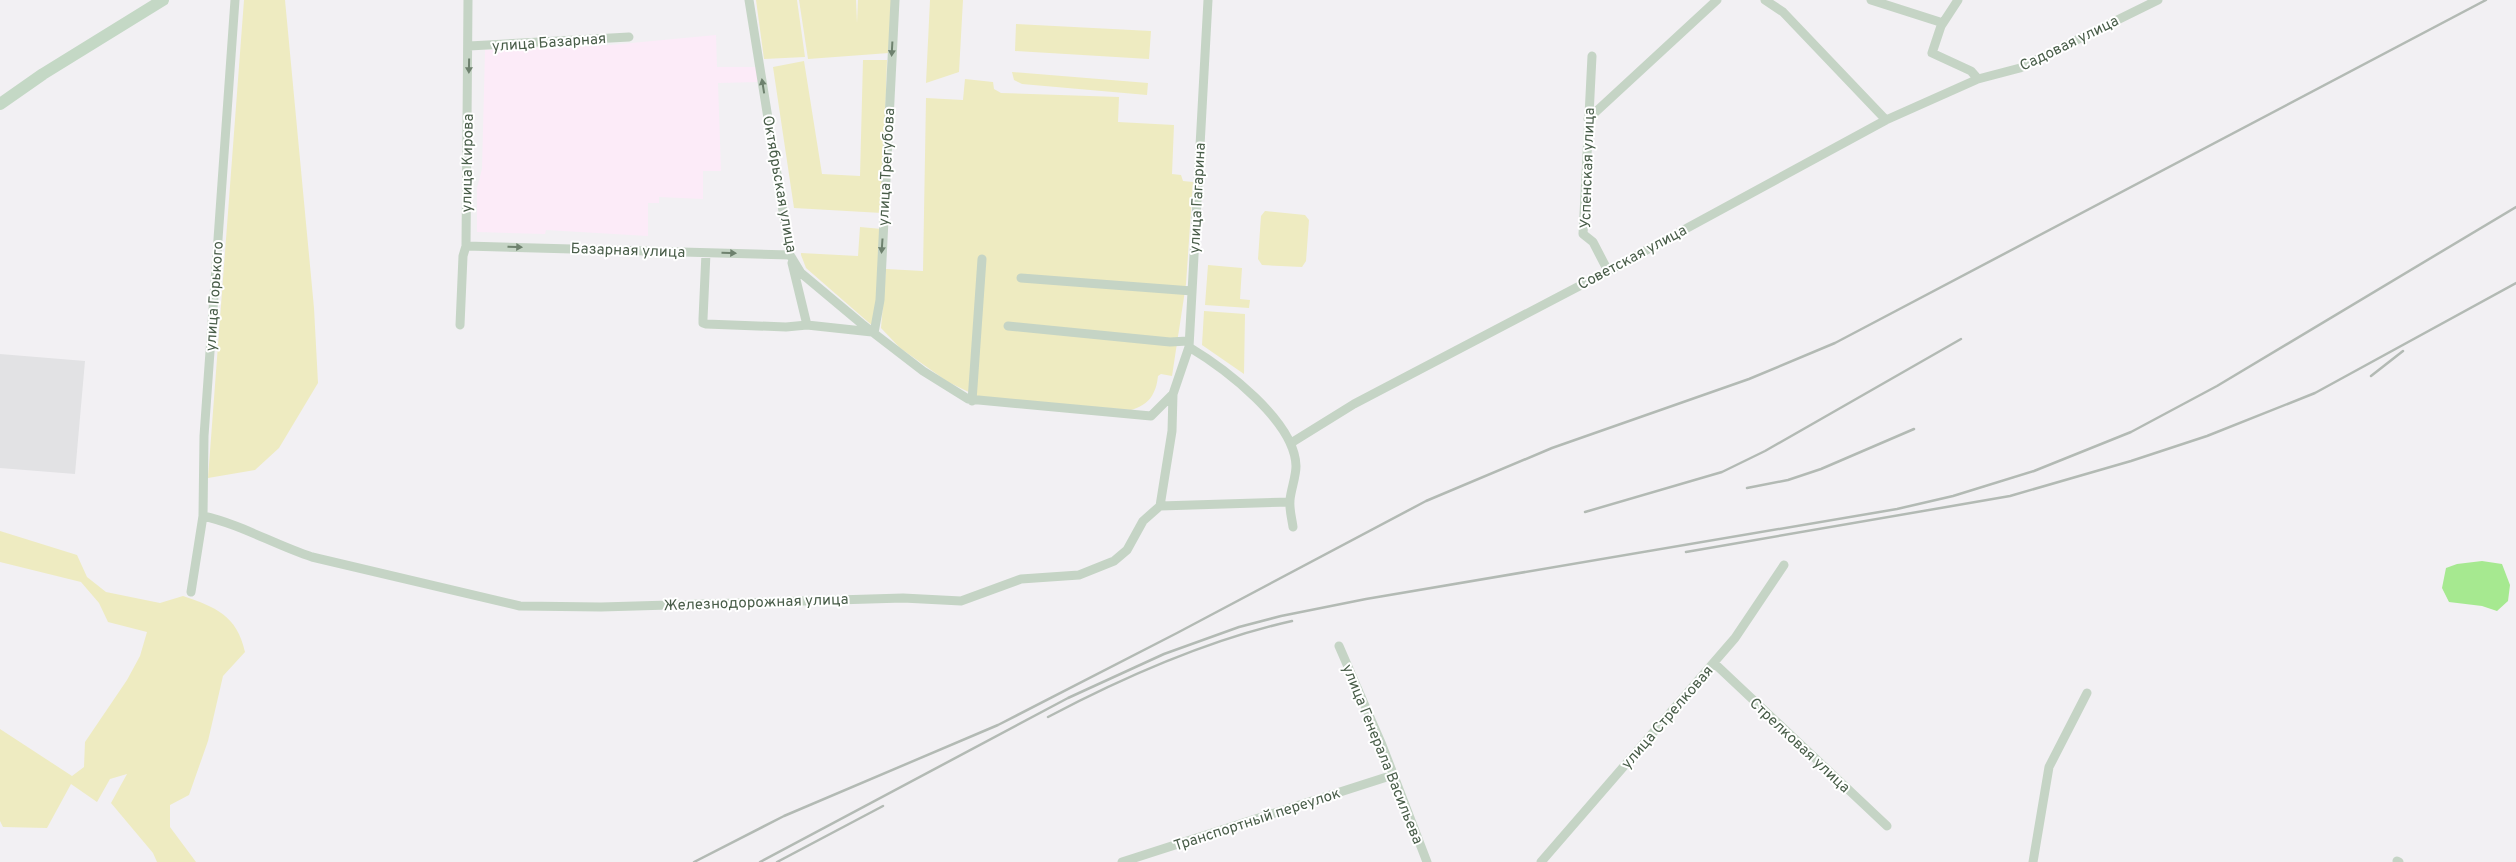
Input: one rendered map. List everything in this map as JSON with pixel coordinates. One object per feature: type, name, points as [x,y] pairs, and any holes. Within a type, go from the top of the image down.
[{"type":"main road","points":[[0,104],[149,4],[163,0]]},
{"type":"street","name":"улица Горького","points":[[191,592],[202,516],[204,436],[235,0]]},
{"type":"street","name":"улица Кирова","points":[[460,325],[463,256],[466,246],[468,0]]},
{"type":"street","name":"Октябрьская улица","points":[[749,0],[790,255],[801,273],[874,333],[923,372],[972,401]]},
{"type":"street","name":"улица Трегубова","points":[[874,333],[880,300],[895,0]]},
{"type":"street","name":"улица Гагарина","points":[[1173,394],[1188,344],[1208,0]]},
{"type":"street","points":[[1588,118],[1717,0]]},
{"type":"street","points":[[1765,0],[1783,12],[1886,120]]},
{"type":"street","points":[[1958,0],[1943,23],[1932,53],[1971,71],[1978,79]]},
{"type":"street","name":"Садовая улица","points":[[1978,79],[2020,68],[2158,0]]},
{"type":"street","points":[[1877,1],[1943,23]]},
{"type":"street","name":"улица Базарная","points":[[469,46],[629,36]]},
{"type":"street","name":"Успенская улица","points":[[1592,56],[1583,234],[1593,242],[1608,271]]},
{"type":"street","name":"Советская улица","points":[[1291,443],[1354,404],[1608,271],[1886,120],[1978,79]]},
{"type":"street","name":"Базарная улица","points":[[466,246],[790,255]]},
{"type":"street","points":[[706,253],[703,323],[786,328],[806,325],[874,333]]},
{"type":"street","points":[[790,255],[806,325]]},
{"type":"street","points":[[982,259],[972,401],[1151,416],[1173,394]]},
{"type":"street","points":[[1021,278],[1192,291]]},
{"type":"street","points":[[1008,326],[1188,344],[1211,360],[1247,389],[1291,443],[1296,466],[1290,502],[1293,527]]},
{"type":"street","points":[[1173,394],[1172,430],[1160,506],[1290,502]]},
{"type":"street","name":"Железнодорожная улица","points":[[202,516],[220,519],[280,547],[312,557],[520,606],[601,607],[878,598],[961,601],[1021,579],[1079,576],[1114,561],[1127,550],[1143,520],[1160,506]]},
{"type":"street","name":"улица Стрелковая","points":[[1540,862],[1736,638],[1784,564]]},
{"type":"street","name":"улица Генерала Васильева","points":[[1339,646],[1393,775],[1426,862]]},
{"type":"street","name":"Стрелковая улица","points":[[1714,663],[1887,826]]},
{"type":"street","points":[[2033,862],[2049,767],[2087,693]]},
{"type":"street","name":"Транспортный переулок","points":[[1122,862],[1393,775]]},
{"type":"shaded area","points":[[244,0],[285,0],[314,308],[318,383],[279,448],[255,470],[208,478]]},
{"type":"shaded area","points":[[756,0],[797,0],[805,57],[764,59]]},
{"type":"shaded area","points":[[799,0],[856,0],[857,23],[858,0],[892,0],[889,53],[808,59]]},
{"type":"shaded area","points":[[930,0],[963,0],[959,72],[926,83]]},
{"type":"shaded area","points":[[1016,24],[1151,31],[1149,59],[1015,51]]},
{"type":"shaded area","points":[[716,35],[717,67],[756,67],[759,82],[718,83],[721,171],[703,171],[703,199],[659,197],[659,203],[648,203],[648,236],[546,230],[545,234],[477,232],[477,188],[482,169],[485,50],[610,45]]},
{"type":"shaded area","points":[[863,60],[887,60],[882,213],[794,208],[773,67],[804,61],[822,174],[860,176]]},
{"type":"shaded area","points":[[1012,72],[1148,83],[1147,95],[1022,84],[1014,80]]},
{"type":"shaded area","points":[[965,79],[993,82],[994,89],[1001,93],[1119,97],[1118,122],[1174,125],[1172,174],[1181,175],[1183,181],[1193,182],[1186,284],[1172,376],[1161,374],[1158,376],[1153,393],[1143,405],[1131,410],[979,397],[948,382],[900,348],[881,328],[886,269],[923,271],[926,98],[963,100]]},
{"type":"shaded area","points":[[1265,211],[1305,215],[1309,220],[1306,261],[1302,267],[1262,265],[1258,259],[1261,216]]},
{"type":"shaded area","points":[[860,227],[882,229],[875,328],[806,268],[801,255],[801,253],[858,256]]},
{"type":"shaded area","points":[[1208,265],[1242,268],[1240,299],[1250,300],[1249,308],[1205,305]]},
{"type":"shaded area","points":[[1204,311],[1245,314],[1244,374],[1202,345]]},
{"type":"shaded area","points":[[0,354],[85,361],[75,474],[0,468]]},
{"type":"shaded area","points":[[0,531],[77,555],[87,577],[106,592],[160,603],[183,596],[215,609],[223,614],[236,629],[245,652],[223,676],[208,741],[189,795],[170,805],[170,827],[196,862],[157,862],[153,853],[111,803],[127,774],[110,779],[97,802],[71,784],[47,828],[3,827],[0,821],[0,729],[72,776],[84,767],[85,742],[127,680],[140,656],[147,632],[108,622],[99,603],[81,582],[0,562]]},
{"type":"shaded area","points":[[2482,561],[2502,564],[2510,585],[2508,601],[2497,611],[2482,606],[2449,602],[2442,588],[2446,568],[2457,564]]},
{"type":"railway","points":[[694,862],[784,816],[998,725],[1426,501],[1552,448],[1749,379],[1835,343],[2486,0]]},
{"type":"railway","points":[[760,862],[1068,698],[1164,654],[1239,627],[1281,616],[1366,599],[1897,509],[1953,496],[2034,471],[2131,432],[2217,386],[2516,207]]},
{"type":"railway","points":[[1686,552],[2010,496],[2131,461],[2207,436],[2315,393],[2516,283]]},
{"type":"railway","points":[[1585,512],[1722,472],[1765,451],[1961,339]]},
{"type":"railway","points":[[2371,376],[2403,351]]},
{"type":"railway","points":[[1747,488],[1788,480],[1821,469],[1914,429]]},
{"type":"railway","points":[[1048,717],[1136,674],[1197,649],[1229,638],[1292,621]]},
{"type":"railway","points":[[777,862],[883,806]]}]
